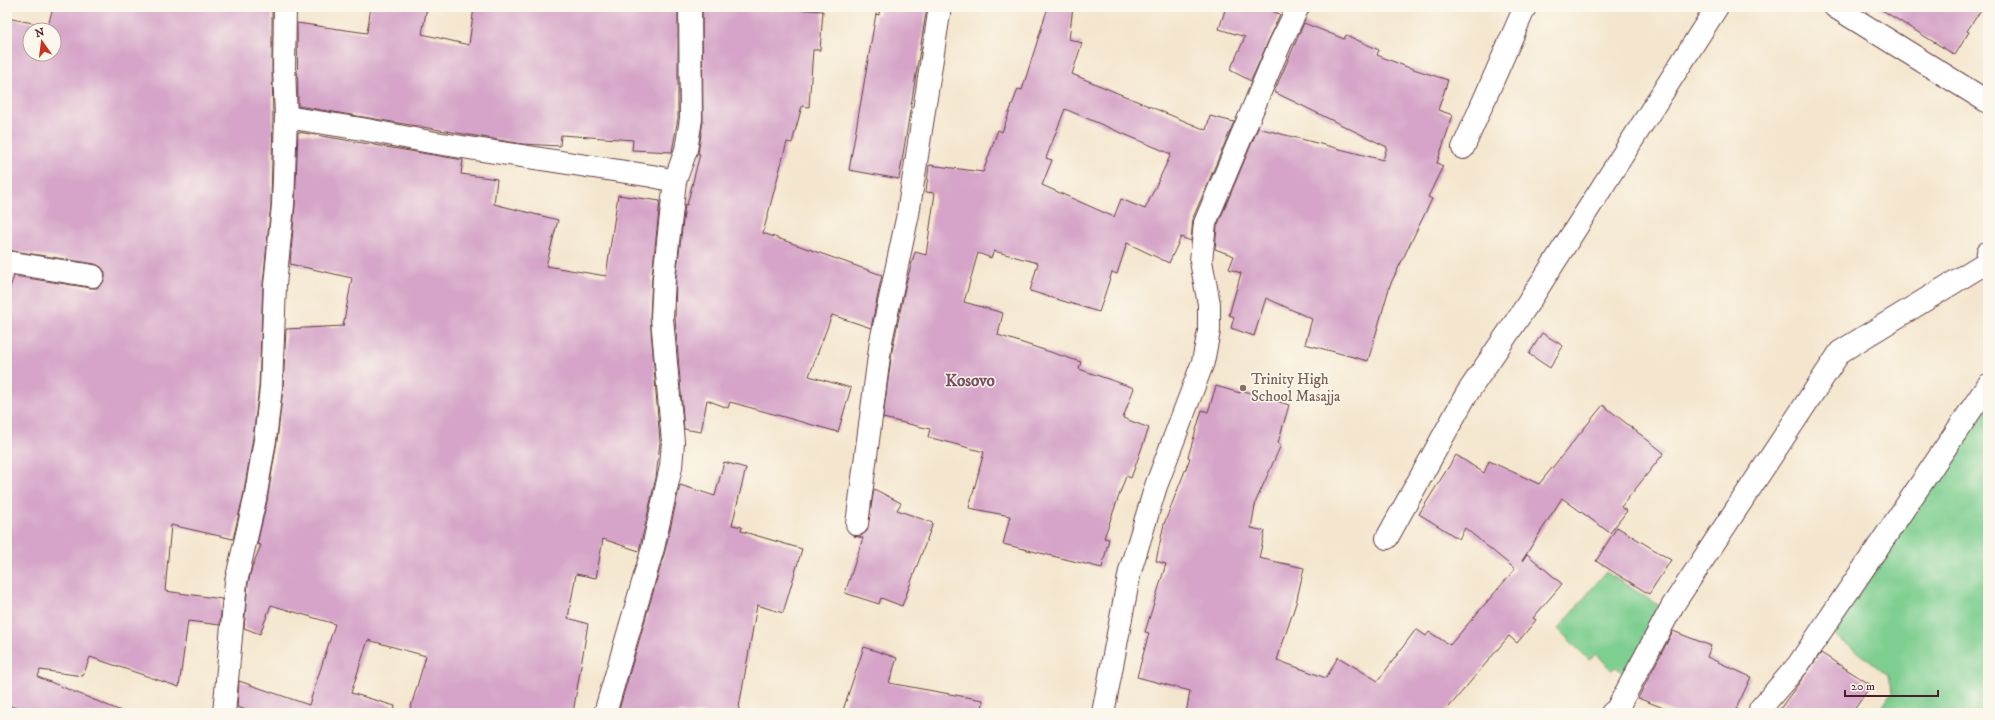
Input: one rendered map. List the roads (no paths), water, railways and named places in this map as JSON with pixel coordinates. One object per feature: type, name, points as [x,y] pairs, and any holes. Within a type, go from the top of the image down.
[{"type":"street","points":[[224,713],[236,582],[255,499],[265,440],[271,388],[275,285],[283,205],[286,117],[284,68],[285,7]]},
{"type":"street","points":[[605,713],[653,548],[671,467],[673,442],[662,318],[664,277],[676,181],[686,150],[691,119],[690,7]]},
{"type":"street","points":[[857,524],[880,341],[908,214],[940,7]]},
{"type":"street","points":[[1103,713],[1130,571],[1156,486],[1203,362],[1209,331],[1209,304],[1201,261],[1205,223],[1280,44],[1298,7]]},
{"type":"street","points":[[1463,148],[1525,7]]},
{"type":"street","points":[[1387,538],[1466,395],[1527,305],[1717,7]]},
{"type":"street","points":[[1842,9],[1988,102]]},
{"type":"street","points":[[286,117],[430,142],[676,181]]},
{"type":"street","points":[[1612,713],[1617,709],[1673,605],[1840,352],[1987,262],[1988,252]]},
{"type":"street","points":[[7,262],[93,276]]},
{"type":"street","points":[[1760,709],[1798,665],[1988,385]]},
{"type":"place","name":"Trinity High School Masajja","points":[[1243,388]]},
{"type":"district","name":"Kosovo","points":[[970,381]]}]
